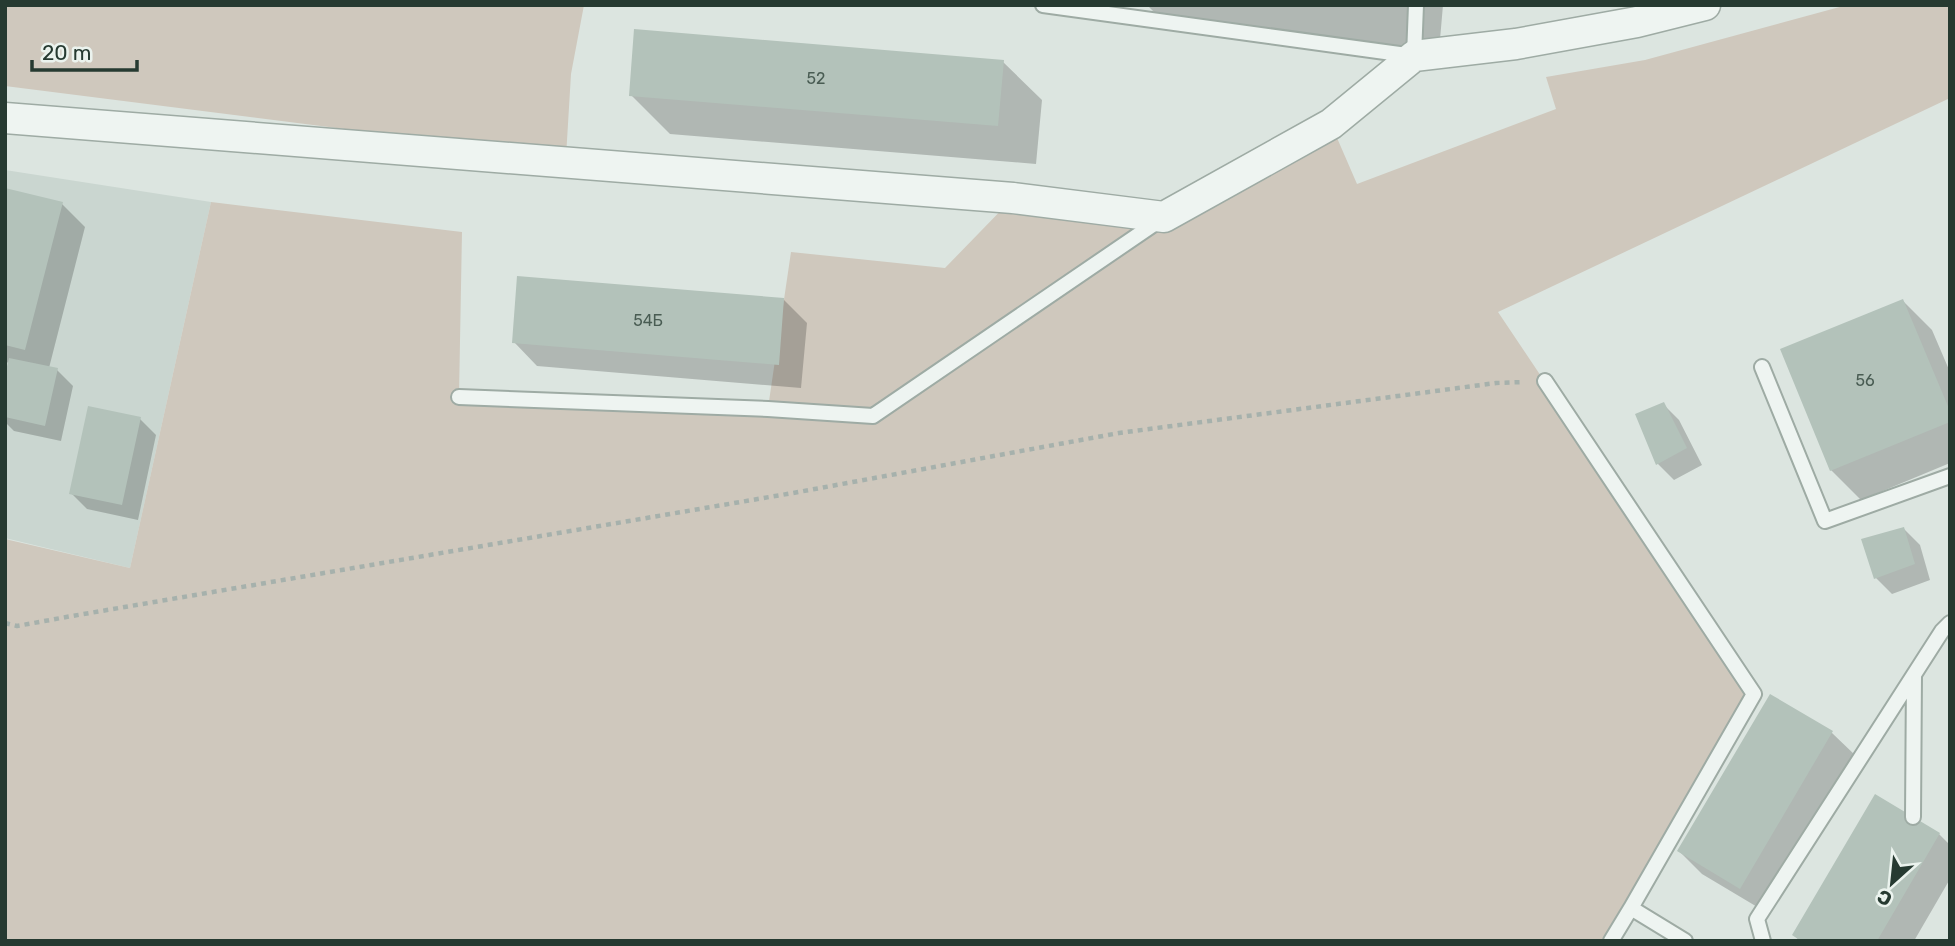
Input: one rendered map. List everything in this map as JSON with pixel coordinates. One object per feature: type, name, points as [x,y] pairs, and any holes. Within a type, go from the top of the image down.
[{"type":"street","points":[[5,118],[1013,198],[1164,217],[1331,124],[1414,56],[1516,44],[1637,22],[1705,5]]},
{"type":"lane","points":[[1043,5],[1414,56],[1416,5]]},
{"type":"lane","points":[[459,397],[768,408],[873,416],[1164,217]]},
{"type":"lane","points":[[1762,367],[1825,521],[1950,476]]},
{"type":"lane","points":[[1545,382],[1754,694],[1611,941]]},
{"type":"lane","points":[[1763,941],[1757,919],[1942,631],[1950,623]]},
{"type":"lane","points":[[1913,817],[1914,674]]},
{"type":"lane","points":[[1631,908],[1685,941]]},
{"type":"path","points":[[5,623],[16,626],[766,498],[1119,433],[1496,383],[1545,382]]},
{"type":"shaded area","points":[[5,5],[584,5],[571,74],[566,157],[5,86]]},
{"type":"shaded area","points":[[1847,5],[1950,5],[1950,98],[1498,312],[1754,694],[1606,941],[5,941],[5,539],[130,568],[211,202],[462,232],[459,396],[768,408],[791,252],[945,268],[1013,198],[1164,217],[1331,124],[1357,184],[1556,109],[1546,77],[1645,60]]},
{"type":"shaded area","points":[[5,170],[211,202],[130,568],[5,538]]},
{"type":"building","points":[[634,29],[1004,60],[998,126],[629,96]]},
{"type":"building","points":[[5,188],[63,202],[25,350],[5,345]]},
{"type":"building","points":[[517,276],[784,298],[779,365],[512,343]]},
{"type":"building","points":[[1903,299],[1950,411],[1950,422],[1830,471],[1780,349]]},
{"type":"building","points":[[9,358],[58,368],[45,426],[5,417],[5,375]]},
{"type":"building","points":[[1664,402],[1687,448],[1656,465],[1635,414]]},
{"type":"building","points":[[88,406],[141,417],[122,505],[69,494]]},
{"type":"building","points":[[1904,527],[1915,564],[1874,579],[1861,539]]},
{"type":"building","points":[[1770,694],[1833,731],[1740,889],[1677,851]]},
{"type":"building","points":[[1875,794],[1940,833],[1877,941],[1801,941],[1792,935]]}]
